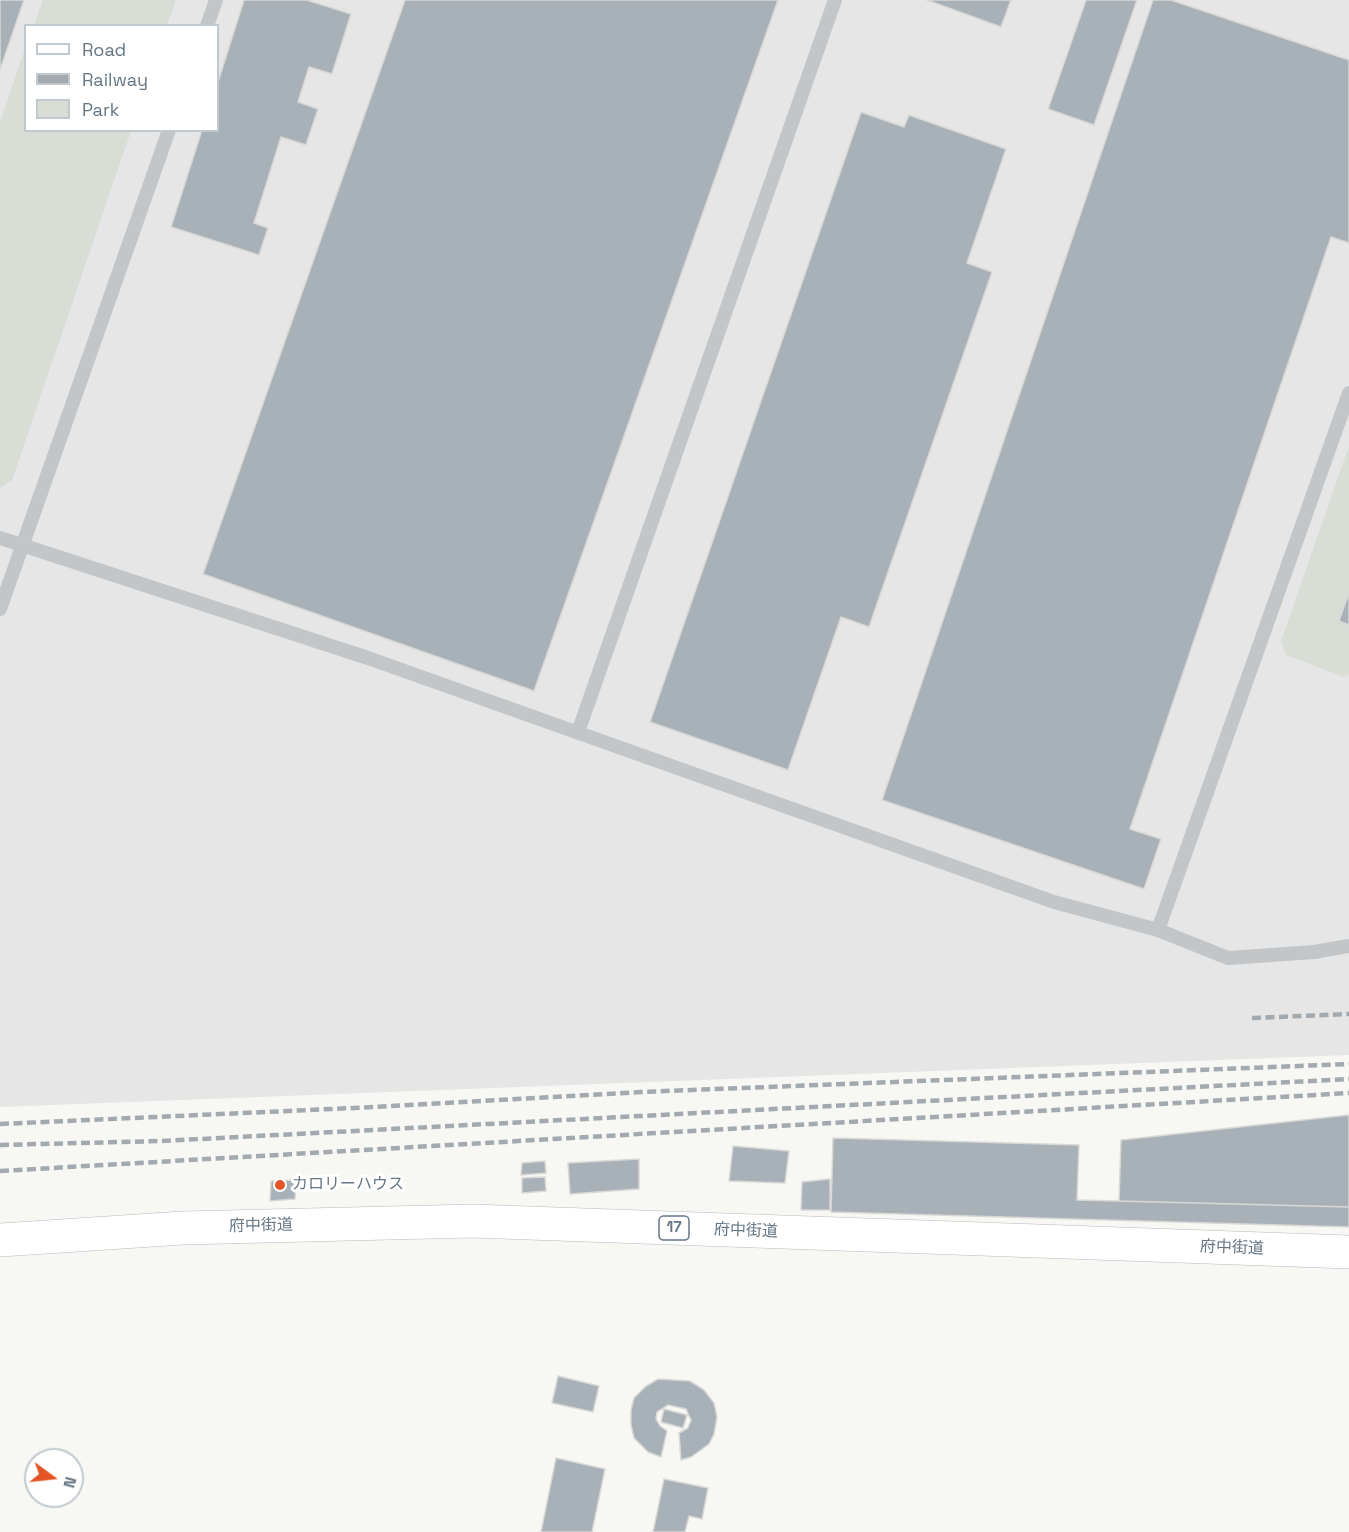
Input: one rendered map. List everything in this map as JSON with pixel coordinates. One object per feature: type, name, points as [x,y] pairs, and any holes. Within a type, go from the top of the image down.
[{"type":"main road","name":"府中街道","points":[[0,1240],[183,1228],[472,1221],[1349,1252]]},
{"type":"lane","points":[[208,24],[216,0]]},
{"type":"lane","points":[[578,732],[835,0]]},
{"type":"lane","points":[[0,609],[169,132]]},
{"type":"lane","points":[[1158,930],[1349,393]]},
{"type":"lane","points":[[0,538],[368,658],[1054,902],[1158,930],[1228,958],[1314,952],[1349,946]]},
{"type":"shaded area","points":[[0,0],[1349,0],[1349,1055],[0,1107]]},
{"type":"green space","points":[[43,0],[176,0],[167,24],[34,24]]},
{"type":"green space","points":[[24,52],[24,132],[131,132],[12,480],[0,488],[0,122]]},
{"type":"green space","points":[[1349,446],[1349,593],[1339,621],[1349,625],[1349,674],[1344,677],[1286,655],[1281,641]]},
{"type":"building","points":[[0,0],[24,0],[0,70]]},
{"type":"building","points":[[244,0],[307,0],[351,14],[332,74],[309,67],[298,102],[318,109],[306,145],[281,137],[254,223],[268,228],[259,255],[171,227],[201,132],[219,132],[219,79]]},
{"type":"building","points":[[405,0],[778,0],[534,691],[203,574]]},
{"type":"building","points":[[927,0],[1011,0],[1001,27]]},
{"type":"building","points":[[1086,0],[1137,0],[1094,125],[1048,109]]},
{"type":"building","points":[[1153,0],[1171,0],[1349,60],[1349,243],[1331,237],[1130,829],[1161,839],[1144,889],[882,800]]},
{"type":"building","points":[[861,112],[904,127],[909,115],[1006,149],[967,263],[992,272],[869,627],[841,617],[788,770],[650,722]]},
{"type":"building","points":[[1349,593],[1349,625],[1339,621]]},
{"type":"building","points":[[1349,1115],[1349,1207],[1119,1201],[1121,1140]]},
{"type":"building","points":[[833,1138],[1079,1145],[1077,1200],[1349,1207],[1349,1227],[831,1212]]},
{"type":"building","points":[[733,1146],[789,1151],[785,1183],[729,1181]]},
{"type":"building","points":[[639,1159],[639,1189],[570,1194],[568,1163]]},
{"type":"building","points":[[545,1161],[546,1173],[521,1175],[522,1163]]},
{"type":"building","points":[[545,1177],[546,1191],[522,1193],[522,1178]]},
{"type":"building","points":[[830,1179],[830,1210],[801,1210],[802,1182]]},
{"type":"building","points":[[296,1180],[295,1199],[270,1201],[271,1181]]},
{"type":"building","points":[[558,1376],[599,1386],[593,1412],[552,1403]]},
{"type":"building","points":[[658,1379],[690,1381],[704,1390],[714,1403],[717,1417],[714,1434],[709,1444],[691,1457],[681,1460],[679,1433],[688,1428],[691,1420],[686,1409],[668,1405],[657,1412],[656,1419],[667,1431],[661,1457],[648,1452],[634,1438],[631,1410],[634,1398]]},
{"type":"building","points":[[664,1409],[687,1415],[683,1428],[661,1422]]},
{"type":"building","points":[[556,1458],[605,1469],[592,1532],[541,1532]]},
{"type":"building","points":[[664,1479],[708,1488],[702,1519],[689,1516],[685,1532],[653,1532]]},
{"type":"railway","points":[[1252,1018],[1349,1014]]},
{"type":"railway","points":[[0,1124],[641,1092],[1349,1064]]},
{"type":"railway","points":[[0,1145],[162,1141],[1349,1079]]},
{"type":"railway","points":[[0,1171],[1349,1093]]},
{"type":"place","name":"カロリーハウス","points":[[280,1185]]}]
